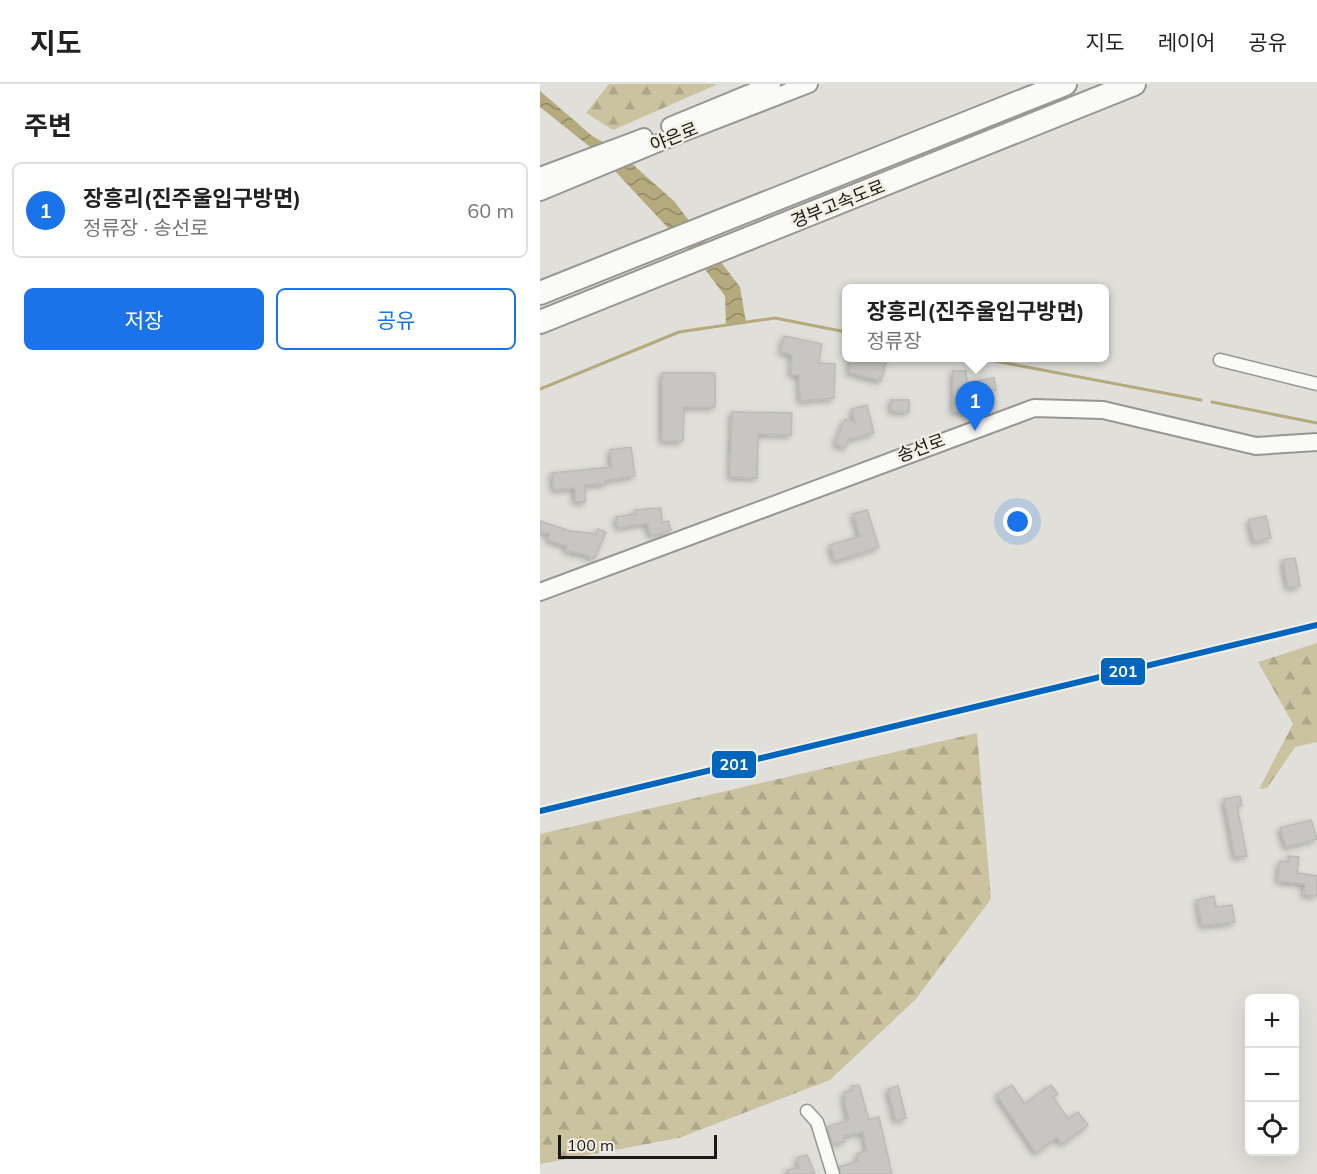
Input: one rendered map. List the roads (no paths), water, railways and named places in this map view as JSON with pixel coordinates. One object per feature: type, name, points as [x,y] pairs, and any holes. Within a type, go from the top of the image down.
[{"type":"highway","name":"경부고속도로","points":[[540,293],[1065,84]]},
{"type":"highway","name":"경부고속도로","points":[[540,322],[1134,84]]},
{"type":"street","name":"야은로","points":[[540,176],[772,84]]},
{"type":"street","name":"야은로","points":[[540,192],[808,84]]},
{"type":"street","points":[[1220,360],[1317,384]]},
{"type":"street","name":"송선로","points":[[540,592],[1034,408],[1103,410],[1256,446],[1317,442]]},
{"type":"street","points":[[807,1111],[817,1122],[833,1174]]},
{"type":"water","points":[[540,91],[591,135],[613,148],[674,201],[740,287],[746,322],[726,325],[725,296],[698,260],[599,154],[540,107]]},
{"type":"waterway","points":[[540,389],[679,332],[775,318],[842,331]]},
{"type":"waterway","points":[[1000,362],[1201,400]]},
{"type":"waterway","points":[[1212,402],[1317,423]]},
{"type":"place","name":"장흥리(진주울입구방면)","points":[[975,431]]}]
